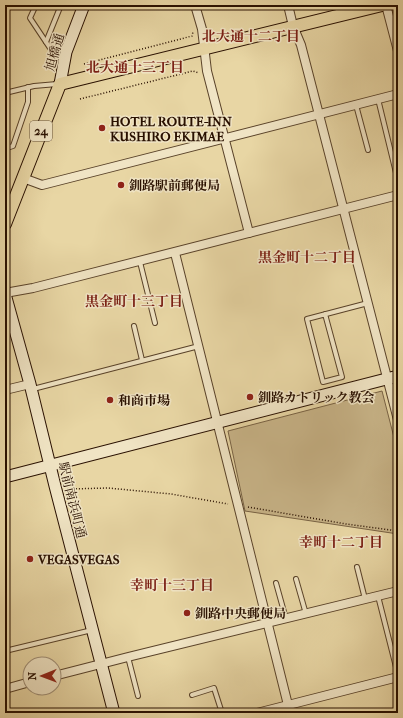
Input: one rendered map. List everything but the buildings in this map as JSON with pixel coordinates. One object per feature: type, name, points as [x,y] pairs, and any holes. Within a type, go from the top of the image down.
[{"type":"main road","points":[[60,84],[382,5]]},
{"type":"main road","name":"24","points":[[5,224],[60,84]]},
{"type":"street","name":"旭橋通","points":[[60,84],[66,52],[84,5]]},
{"type":"street","points":[[195,5],[202,29],[203,48],[207,70],[249,233]]},
{"type":"street","points":[[288,5],[293,26],[301,45],[368,303],[393,378],[398,420]]},
{"type":"street","points":[[386,5],[398,51]]},
{"type":"street","points":[[23,178],[42,185],[398,94]]},
{"type":"street","points":[[5,294],[28,290],[140,262],[398,195]]},
{"type":"street","points":[[175,253],[289,709]]},
{"type":"street","name":"駅前南浜町通","points":[[5,294],[31,387],[114,713]]},
{"type":"street","points":[[5,477],[393,378]]},
{"type":"street","points":[[5,390],[31,387]]},
{"type":"street","points":[[62,674],[398,591]]},
{"type":"street","points":[[257,713],[289,709],[398,676]]},
{"type":"street","points":[[5,689],[22,684]]},
{"type":"lane","points":[[36,5],[30,18],[52,51],[64,60]]},
{"type":"lane","points":[[46,42],[61,5]]},
{"type":"lane","points":[[5,93],[28,87],[60,84]]},
{"type":"lane","points":[[5,147],[7,148],[13,146],[28,102],[28,87]]},
{"type":"lane","points":[[378,100],[398,181]]},
{"type":"lane","points":[[356,105],[368,150]]},
{"type":"lane","points":[[140,262],[155,323]]},
{"type":"lane","points":[[325,314],[342,377],[323,382],[307,319],[325,314],[368,303]]},
{"type":"lane","points":[[134,326],[142,360]]},
{"type":"lane","points":[[31,387],[199,346]]},
{"type":"lane","points":[[357,567],[365,599]]},
{"type":"lane","points":[[296,579],[306,614]]},
{"type":"lane","points":[[276,582],[286,619]]},
{"type":"lane","points":[[378,596],[398,676]]},
{"type":"lane","points":[[5,651],[92,630]]},
{"type":"lane","points":[[128,657],[138,696]]},
{"type":"lane","points":[[192,695],[214,688],[222,713]]},
{"type":"path","points":[[84,64],[192,36],[194,31]]},
{"type":"path","points":[[80,99],[193,71],[199,73]]},
{"type":"path","points":[[61,485],[67,484],[68,489],[108,488],[171,494],[346,524],[398,531]]},
{"type":"shaded area","points":[[382,391],[398,453],[398,534],[245,511],[228,431]]},
{"type":"place","name":"HOTEL ROUTE-INN KUSHIRO EKIMAE","points":[[102,128]]},
{"type":"place","name":"釧路駅前郵便局","points":[[121,185]]},
{"type":"place","name":"釧路カトリック教会","points":[[250,397]]},
{"type":"place","name":"和商市場","points":[[110,400]]},
{"type":"place","name":"VEGASVEGAS","points":[[30,559]]},
{"type":"place","name":"釧路中央郵便局","points":[[187,613]]},
{"type":"district","name":"北大通十二丁目","points":[[251,36]]},
{"type":"district","name":"北大通十三丁目","points":[[135,67]]},
{"type":"district","name":"黒金町十二丁目","points":[[307,257]]},
{"type":"district","name":"黒金町十三丁目","points":[[134,301]]},
{"type":"district","name":"幸町十二丁目","points":[[341,542]]},
{"type":"district","name":"幸町十三丁目","points":[[172,585]]}]
